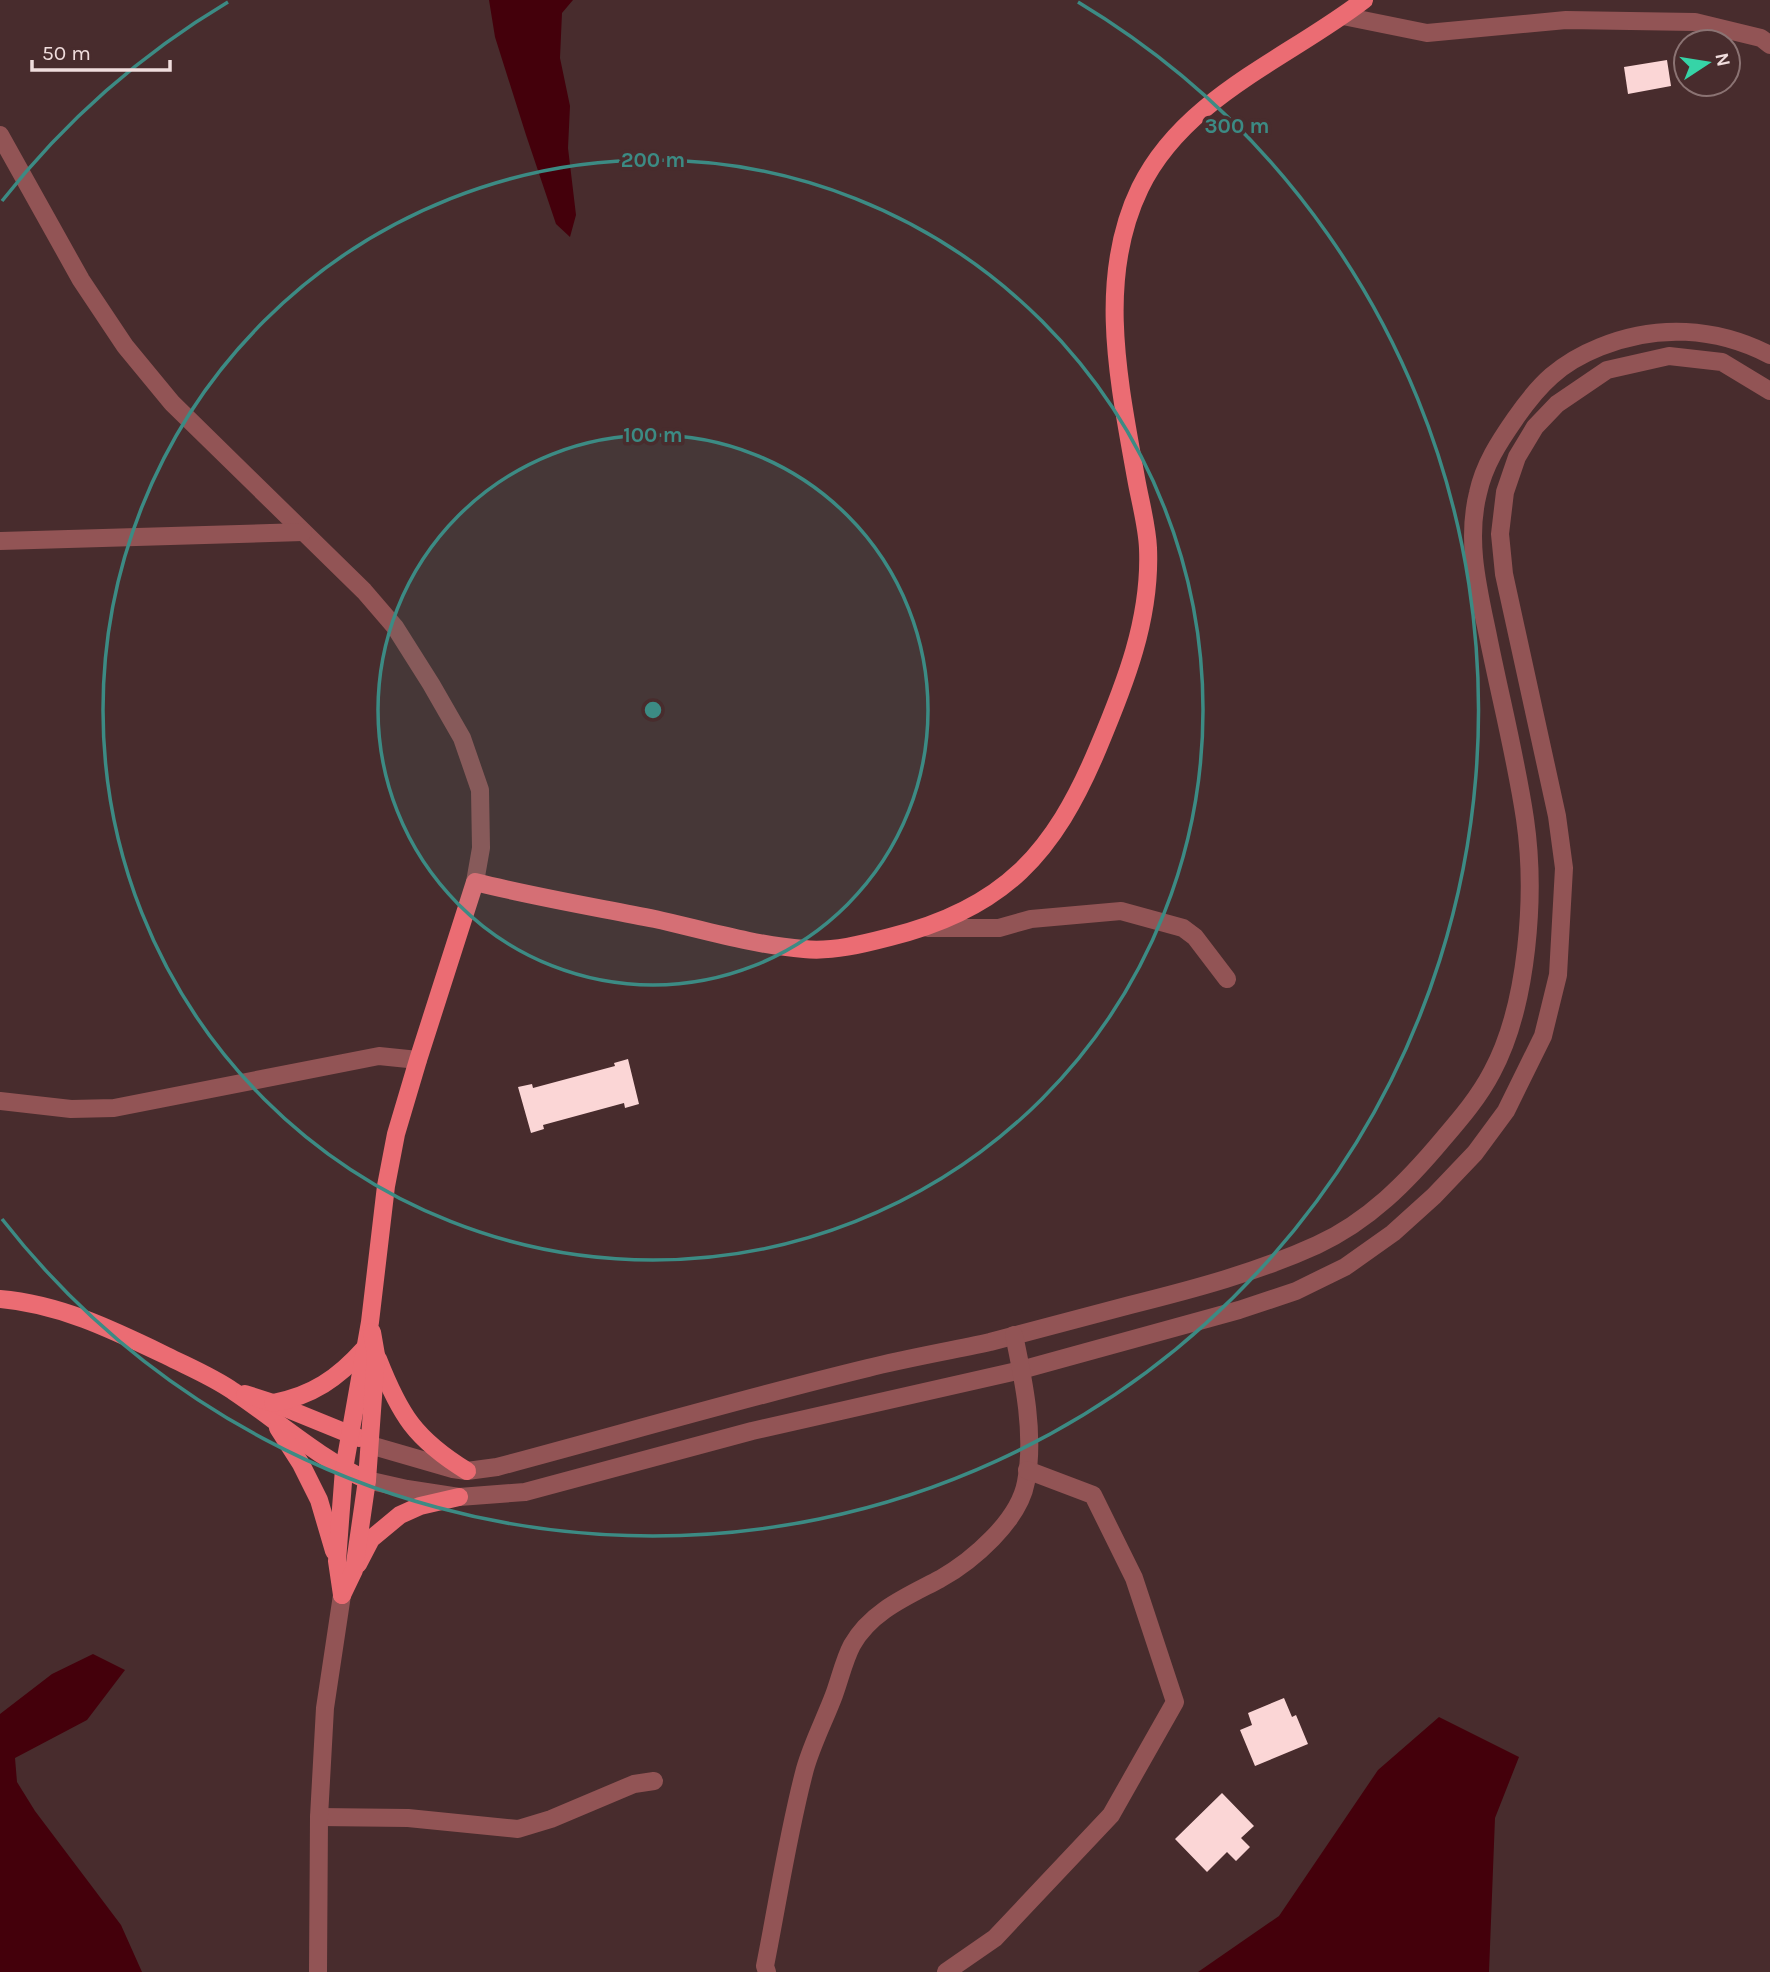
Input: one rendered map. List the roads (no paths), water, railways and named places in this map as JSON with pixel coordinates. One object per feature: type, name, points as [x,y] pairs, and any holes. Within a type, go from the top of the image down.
[{"type":"main road","points":[[354,1570],[370,1444],[370,1322],[386,1186],[397,1134],[418,1060],[475,882],[717,934],[807,950],[850,946],[928,928],[988,897],[1011,882],[1033,861],[1080,790],[1101,741],[1128,673],[1142,623],[1148,583],[1148,544],[1119,386],[1115,339],[1119,249],[1129,214],[1141,185],[1161,152],[1192,120],[1244,80],[1364,0]]},
{"type":"main road","points":[[0,1299],[65,1311],[101,1325],[273,1411],[350,1434],[370,1444]]},
{"type":"main road","points":[[273,1411],[310,1392],[370,1352]]},
{"type":"main road","points":[[337,1561],[344,1469],[370,1352]]},
{"type":"main road","points":[[370,1352],[401,1412],[428,1443],[467,1471]]},
{"type":"main road","points":[[273,1411],[344,1469],[367,1480]]},
{"type":"main road","points":[[273,1411],[319,1500],[337,1561],[342,1594]]},
{"type":"main road","points":[[342,1594],[371,1539],[400,1515],[420,1506],[459,1497]]},
{"type":"street","points":[[1343,16],[1427,33],[1566,20],[1695,22],[1762,38],[1770,45]]},
{"type":"street","points":[[0,135],[81,280],[125,346],[172,402],[364,592],[395,627],[462,738],[480,790],[481,848],[475,882]]},
{"type":"street","points":[[370,1444],[428,1463],[467,1471],[497,1467],[868,1368],[1014,1335],[1220,1282],[1320,1244],[1367,1216],[1407,1182],[1471,1106],[1493,1071],[1509,1033],[1521,981],[1530,922],[1526,821],[1475,568],[1472,530],[1478,490],[1493,452],[1535,390],[1564,364],[1599,347],[1630,337],[1694,330],[1770,355]]},
{"type":"street","points":[[367,1480],[459,1497],[525,1492],[752,1431],[1021,1370],[1239,1310],[1296,1291],[1345,1267],[1393,1233],[1434,1196],[1475,1153],[1506,1111],[1543,1036],[1558,975],[1563,869],[1557,816],[1504,574],[1500,534],[1505,492],[1517,457],[1535,427],[1557,404],[1607,370],[1670,356],[1722,362],[1770,391]]},
{"type":"street","points":[[0,541],[303,532]]},
{"type":"street","points":[[928,928],[999,928],[1031,919],[1121,911],[1183,928],[1195,937],[1227,979]]},
{"type":"street","points":[[0,1101],[71,1109],[114,1108],[379,1056],[418,1060]]},
{"type":"street","points":[[767,1972],[765,1966],[776,1907],[806,1767],[853,1644],[879,1613],[942,1578],[977,1554],[1006,1523],[1026,1485],[1029,1449],[1021,1370],[1014,1335]]},
{"type":"street","points":[[946,1972],[995,1938],[1111,1815],[1175,1702],[1134,1578],[1093,1495],[1027,1471]]},
{"type":"street","points":[[318,1972],[318,1817],[325,1708],[342,1594]]},
{"type":"street","points":[[318,1817],[408,1818],[518,1829],[551,1819],[634,1784],[654,1781]]}]
